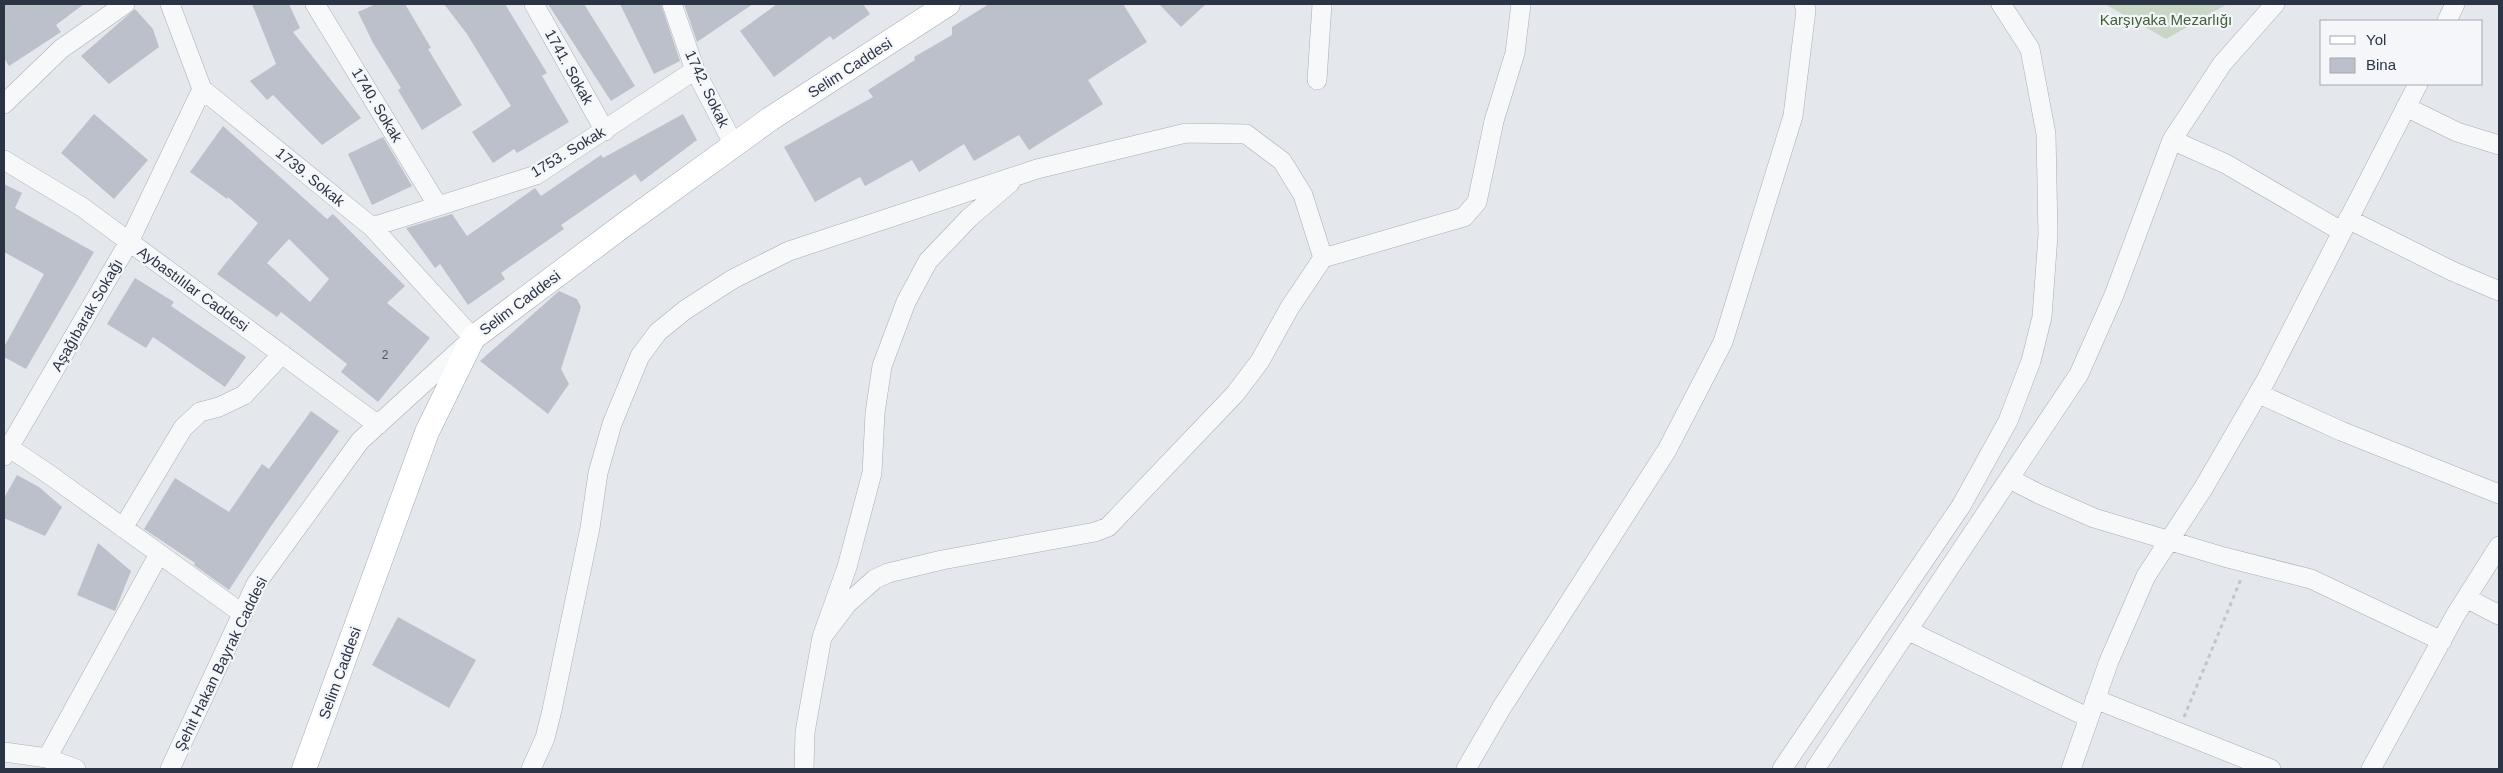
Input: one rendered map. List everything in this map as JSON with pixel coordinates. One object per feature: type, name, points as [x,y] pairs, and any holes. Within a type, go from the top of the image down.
[{"type":"main road","name":"Selim Caddesi","points":[[304,769],[428,432],[473,338],[770,119],[948,4]]},
{"type":"street","points":[[4,104],[61,49],[125,4]]},
{"type":"street","points":[[170,4],[202,89]]},
{"type":"street","name":"1740. Sokak","points":[[315,4],[438,206]]},
{"type":"street","name":"1741. Sokak","points":[[534,4],[605,131]]},
{"type":"street","name":"1742. Sokak","points":[[672,4],[695,70],[734,145]]},
{"type":"street","points":[[1317,80],[1322,4]]},
{"type":"street","points":[[822,637],[847,604],[875,579],[888,572],[942,560],[1095,532],[1108,527],[1235,394],[1260,362],[1290,307],[1323,258],[1464,217],[1477,202],[1494,121],[1515,53],[1521,4]]},
{"type":"street","points":[[1466,769],[1502,706],[1667,450],[1722,342],[1793,116],[1806,10],[1804,4]]},
{"type":"street","points":[[1782,769],[1961,506],[2008,421],[2031,361],[2042,317],[2048,235],[2046,134],[2030,49],[2001,4]]},
{"type":"street","points":[[1815,769],[2079,374],[2114,295],[2172,140],[2222,64],[2276,4]]},
{"type":"street","points":[[2447,20],[2455,4]]},
{"type":"street","name":"1753. Sokak","points":[[372,227],[536,175],[695,70]]},
{"type":"street","points":[[2071,769],[2109,661],[2146,576],[2204,487],[2258,394],[2418,85]]},
{"type":"street","name":"1739. Sokak","points":[[202,89],[372,227],[473,338]]},
{"type":"street","name":"Aşağıbarak Sokağı","points":[[6,449],[130,242],[202,89]]},
{"type":"street","points":[[2406,108],[2456,132],[2499,145]]},
{"type":"street","points":[[531,769],[545,738],[552,710],[590,528],[598,472],[612,424],[640,356],[658,332],[685,310],[733,278],[789,251],[1037,168],[1186,133],[1246,134],[1282,161],[1303,195],[1323,258]]},
{"type":"street","points":[[2172,140],[2226,164],[2345,225],[2499,290]]},
{"type":"street","name":"Aybastılılar Caddesi","points":[[4,160],[82,207],[378,424]]},
{"type":"street","points":[[804,769],[804,732],[822,637],[847,567],[872,473],[875,413],[882,366],[906,302],[928,261],[969,218],[1017,176]]},
{"type":"street","name":"Şehit Hakan Bayrak Caddesi","points":[[170,769],[256,584],[360,442],[473,338]]},
{"type":"street","points":[[123,528],[183,428],[200,412],[219,407],[244,395],[282,354]]},
{"type":"street","points":[[2258,394],[2341,432],[2499,494]]},
{"type":"street","points":[[6,449],[123,528],[243,614]]},
{"type":"street","points":[[2010,478],[2077,511],[2169,541],[2311,579],[2442,641]]},
{"type":"street","points":[[2372,769],[2466,598],[2499,546]]},
{"type":"street","points":[[47,758],[159,554]]},
{"type":"street","points":[[2466,598],[2499,615]]},
{"type":"street","points":[[1909,631],[2089,718]]},
{"type":"street","points":[[2095,699],[2271,769]]},
{"type":"street","points":[[4,752],[47,758],[76,769]]},
{"type":"path","points":[[2178,731],[2248,563]]},
{"type":"green space","name":"Karşıyaka Mezarlığı","points":[[2105,4],[2227,4],[2166,39]]},
{"type":"building","points":[[4,4],[84,4],[56,25],[61,32],[9,66],[4,58]]},
{"type":"building","points":[[252,4],[289,4],[300,28],[293,32],[361,118],[322,145],[273,95],[267,100],[250,81],[276,64]]},
{"type":"building","points":[[376,4],[405,4],[431,48],[428,49],[462,105],[422,130],[398,90],[401,88],[373,43],[358,12]]},
{"type":"building","points":[[444,4],[505,4],[547,73],[542,76],[569,122],[517,153],[514,149],[493,163],[472,132],[511,106],[467,34]]},
{"type":"building","points":[[548,4],[584,4],[635,86],[611,101]]},
{"type":"building","points":[[620,4],[661,4],[680,61],[654,74]]},
{"type":"building","points":[[684,4],[753,4],[697,42]]},
{"type":"building","points":[[777,4],[863,4],[870,14],[833,40],[830,36],[774,77],[740,31]]},
{"type":"building","points":[[989,4],[1123,4],[1147,42],[1088,80],[1103,104],[1029,150],[1019,135],[974,161],[964,144],[919,172],[912,160],[865,186],[860,177],[815,202],[784,147],[873,97],[868,90],[915,60],[914,57],[952,35],[952,27]]},
{"type":"building","points":[[1159,4],[1206,4],[1181,27]]},
{"type":"building","points":[[135,9],[153,29],[159,47],[109,84],[81,56]]},
{"type":"building","points":[[94,114],[148,160],[114,199],[61,153]]},
{"type":"building","points":[[683,114],[697,140],[641,182],[635,174],[561,225],[564,229],[501,273],[505,279],[468,305],[440,264],[435,268],[406,228],[452,214],[467,236],[535,188],[541,196],[601,155],[603,158]]},
{"type":"building","points":[[223,126],[327,219],[333,214],[405,286],[387,303],[430,338],[378,402],[341,372],[347,364],[281,312],[277,317],[217,274],[258,223],[228,197],[227,199],[190,172]],"holes":[[[289,239],[329,279],[310,302],[267,263]]]},
{"type":"building","points":[[383,137],[412,186],[372,205],[348,154]]},
{"type":"building","points":[[4,184],[22,193],[15,208],[94,252],[26,369],[4,357],[4,347],[44,274],[4,252]]},
{"type":"building","points":[[135,278],[174,302],[171,306],[246,357],[225,387],[153,337],[146,348],[107,324]]},
{"type":"building","points":[[559,291],[577,299],[581,307],[561,369],[569,384],[548,414],[480,361]]},
{"type":"building","points":[[311,411],[339,431],[271,526],[229,590],[194,565],[195,563],[144,529],[175,478],[229,512],[262,464],[269,469]]},
{"type":"building","points":[[17,475],[39,487],[62,507],[45,536],[4,518],[4,498]]},
{"type":"building","points":[[98,543],[131,571],[115,611],[77,595]]},
{"type":"building","points":[[398,617],[476,660],[449,708],[372,665]]}]
